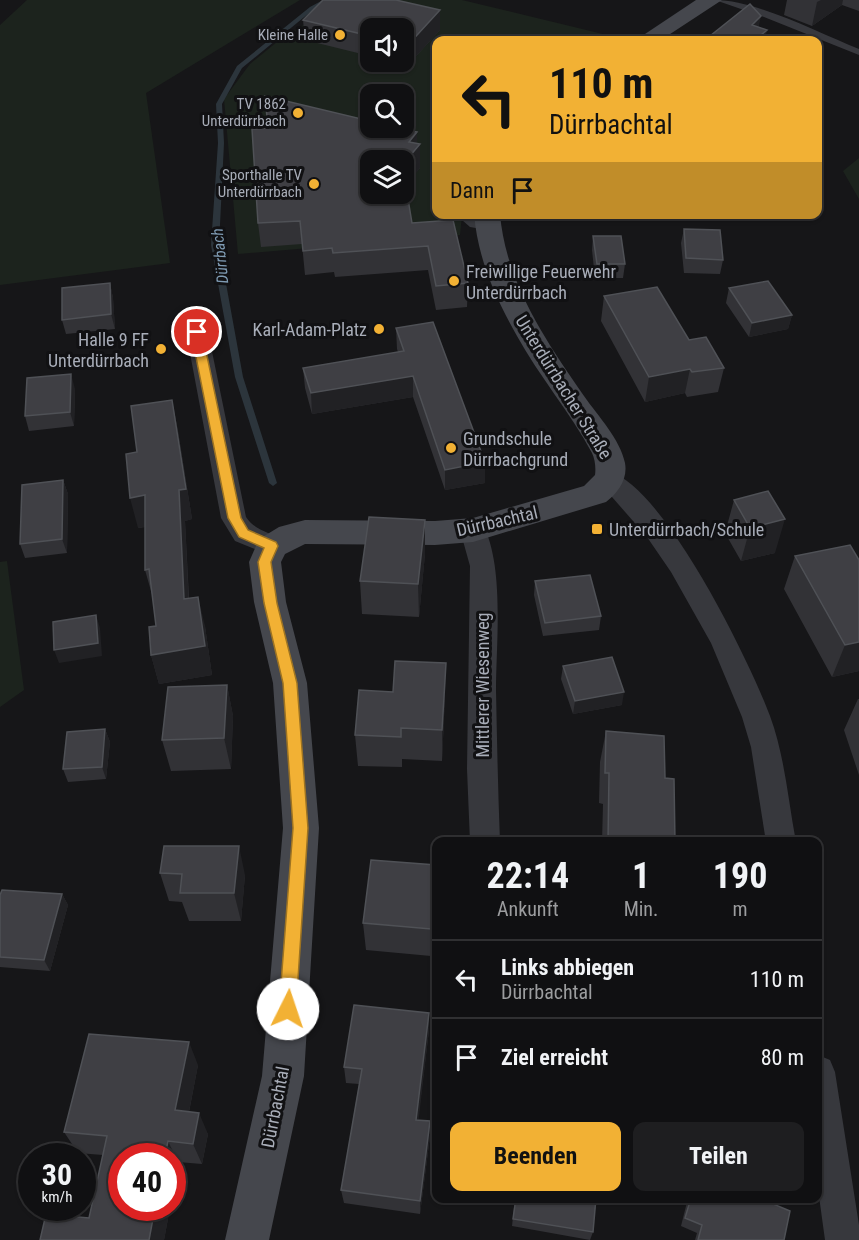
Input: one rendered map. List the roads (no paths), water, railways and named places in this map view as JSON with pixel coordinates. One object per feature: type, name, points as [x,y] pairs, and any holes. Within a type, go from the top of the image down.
[{"type":"street","points":[[653,36],[711,0]]},
{"type":"street","name":"Unterdürrbacher Straße","points":[[480,219],[500,272],[524,325],[606,451],[612,466],[610,481],[627,493],[692,581],[743,686],[764,745],[780,837]]},
{"type":"street","points":[[197,332],[234,518],[244,534],[272,546]]},
{"type":"street","name":"Dürrbachtal","points":[[247,1240],[283,1076],[301,828],[290,683],[270,603],[265,562],[272,546],[290,535],[304,532],[435,533],[473,530],[595,494],[610,481]]},
{"type":"street","name":"Mittlerer Wiesenweg","points":[[473,530],[483,566],[482,769],[485,837]]},
{"type":"street","points":[[822,1099],[843,1240]]},
{"type":"lane","points":[[719,0],[767,15],[819,36]]},
{"type":"lane","points":[[822,37],[859,52]]},
{"type":"waterway","name":"Dürrbach","points":[[273,483],[239,377],[215,245],[221,143],[219,104],[239,67],[312,8],[327,0]]},
{"type":"place","name":"Kleine Halle","points":[[340,35]]},
{"type":"place","name":"TV 1862 Unterdürrbach","points":[[298,113]]},
{"type":"place","name":"Sporthalle TV Unterdürrbach","points":[[314,184]]},
{"type":"place","name":"Freiwillige Feuerwehr Unterdürrbach","points":[[454,281]]},
{"type":"place","name":"Karl-Adam-Platz","points":[[379,329]]},
{"type":"place","name":"Halle 9 FF Unterdürrbach","points":[[161,349]]},
{"type":"place","name":"Grundschule Dürrbachgrund","points":[[451,448]]},
{"type":"place","name":"Unterdürrbach/Schule","points":[[597,529]]}]
